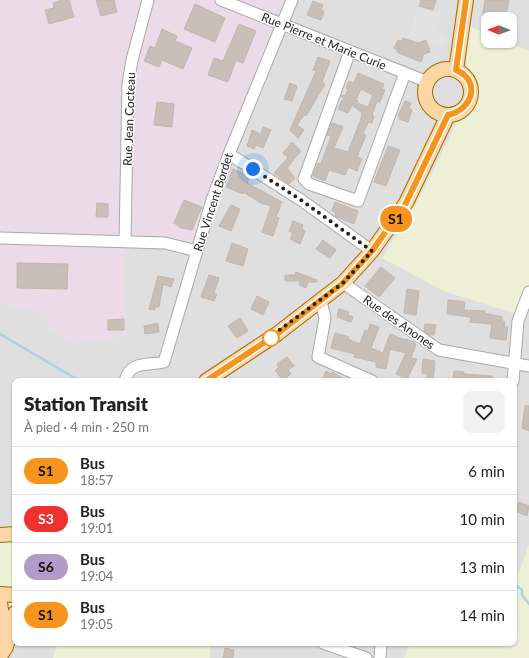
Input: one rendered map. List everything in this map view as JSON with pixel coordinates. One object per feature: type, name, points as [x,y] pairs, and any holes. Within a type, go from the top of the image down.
[{"type":"main road","points":[[456,70],[466,0]]},
{"type":"main road","points":[[448,68],[456,70],[466,76],[470,83],[470,98],[462,110],[448,115],[434,110],[429,104],[425,89],[432,75],[440,70],[448,68]]},
{"type":"main road","points":[[211,378],[277,334],[321,301],[343,283],[372,251],[406,203],[448,115]]},
{"type":"main road","points":[[0,535],[12,534]]},
{"type":"main road","points":[[0,594],[12,595]]},
{"type":"main road","points":[[0,602],[2,618],[0,637]]},
{"type":"main road","points":[[0,656],[6,648],[12,625]]},
{"type":"street","name":"Rue Jean Cocteau","points":[[125,241],[128,84],[132,60],[148,0]]},
{"type":"street","name":"Rue Pierre et Marie Curie","points":[[221,0],[428,82]]},
{"type":"street","name":"Rue Vincent Bordet","points":[[126,378],[130,369],[136,365],[164,362],[197,251],[229,154],[292,0]]},
{"type":"street","points":[[350,51],[304,179],[309,184],[358,201],[405,73]]},
{"type":"street","points":[[229,154],[301,200],[372,251]]},
{"type":"street","points":[[3,239],[165,243],[197,251]]},
{"type":"street","name":"Rue des Anones","points":[[343,283],[440,350],[529,366]]},
{"type":"street","points":[[513,378],[518,321],[529,292]]},
{"type":"street","points":[[321,301],[324,318],[318,358],[365,378]]},
{"type":"street","points":[[331,646],[366,658]]},
{"type":"street","points":[[380,658],[381,646]]},
{"type":"shaded area","points":[[0,0],[529,0],[529,51],[517,46],[517,12],[481,12],[481,31],[467,26],[467,66],[475,90],[474,104],[457,123],[423,191],[529,294],[529,545],[519,573],[517,573],[517,378],[12,378],[12,534],[0,535]]},
{"type":"shaded area","points":[[0,0],[293,0],[197,251],[125,241],[126,336],[75,343],[63,338],[49,328],[47,314],[0,303]]},
{"type":"shaded area","points":[[418,7],[442,15],[438,28],[447,38],[441,47],[409,35]]},
{"type":"shaded area","points":[[12,628],[12,646],[57,646],[53,658],[0,658]]},
{"type":"shaded area","points":[[210,646],[409,646],[404,658],[210,658]]},
{"type":"green space","points":[[467,25],[481,31],[481,48],[517,48],[517,46],[529,51],[529,294],[517,314],[446,292],[382,258],[423,191],[457,123],[474,104],[475,90],[467,66]]},
{"type":"green space","points":[[12,534],[12,628],[0,656],[0,535]]},
{"type":"green space","points":[[529,545],[529,658],[404,658],[409,646],[517,646],[517,573],[519,573]]},
{"type":"green space","points":[[57,646],[210,646],[210,658],[53,658]]},
{"type":"building","points":[[62,0],[69,0],[74,17],[49,24],[45,10],[54,8],[53,3]]},
{"type":"building","points":[[96,0],[114,0],[117,12],[101,16]]},
{"type":"building","points":[[421,0],[436,0],[433,10],[419,6]]},
{"type":"building","points":[[485,0],[509,0],[506,12],[483,12]]},
{"type":"building","points":[[313,1],[323,5],[321,10],[324,11],[321,20],[307,15]]},
{"type":"building","points":[[195,4],[225,18],[215,42],[184,29]]},
{"type":"building","points":[[239,24],[256,31],[243,63],[236,60],[228,82],[208,75],[214,58],[223,61]]},
{"type":"building","points":[[162,29],[177,36],[175,41],[192,48],[183,69],[162,60],[159,67],[144,61],[150,46],[155,48]]},
{"type":"building","points":[[403,38],[418,43],[426,40],[430,52],[424,54],[421,62],[397,52],[398,50],[394,48],[398,40],[402,41]]},
{"type":"building","points":[[318,57],[330,61],[322,82],[325,84],[306,116],[304,115],[297,125],[304,130],[298,138],[290,130],[316,71],[313,70]]},
{"type":"building","points":[[358,73],[384,84],[382,89],[385,90],[380,102],[377,101],[372,115],[374,116],[372,123],[368,122],[363,134],[366,135],[357,157],[362,159],[357,171],[348,167],[345,175],[329,170],[325,181],[313,176],[318,163],[321,164],[331,136],[327,135],[332,123],[343,127],[334,148],[348,152],[361,119],[362,113],[352,105],[348,113],[338,109],[342,100],[343,101],[344,99],[341,96],[345,96],[348,89],[346,88],[349,81],[354,83]],"holes":[[[361,89],[373,95],[368,107],[357,103],[358,101],[356,100]]]},
{"type":"building","points":[[290,83],[297,86],[292,101],[284,99]]},
{"type":"building","points":[[405,101],[411,103],[409,108],[412,110],[408,122],[399,119],[400,117],[398,116]]},
{"type":"building","points":[[157,102],[174,104],[172,127],[154,125]]},
{"type":"building","points":[[263,127],[271,130],[263,148],[256,145],[254,149],[247,146],[252,130],[261,134]]},
{"type":"building","points":[[292,142],[301,151],[287,168],[295,178],[289,184],[274,173],[288,158],[283,153]]},
{"type":"building","points":[[388,146],[400,150],[386,186],[374,182]]},
{"type":"building","points":[[233,169],[250,176],[247,183],[282,202],[276,217],[279,218],[273,236],[262,232],[271,206],[261,203],[243,192],[243,194],[226,187]]},
{"type":"building","points":[[184,200],[202,207],[192,230],[181,228],[174,223]]},
{"type":"building","points":[[335,202],[358,211],[354,224],[335,216],[336,214],[332,210]]},
{"type":"building","points":[[97,203],[108,204],[108,217],[96,217]]},
{"type":"building","points":[[231,205],[240,209],[231,231],[219,226]]},
{"type":"building","points":[[293,221],[303,225],[302,229],[305,231],[300,244],[290,239],[293,233],[289,231]]},
{"type":"building","points":[[323,240],[336,250],[330,258],[316,249]]},
{"type":"building","points":[[232,243],[248,249],[243,266],[226,261]]},
{"type":"building","points":[[17,263],[68,264],[67,289],[17,288]]},
{"type":"building","points":[[381,267],[395,278],[379,297],[365,286]]},
{"type":"building","points":[[296,272],[317,280],[317,282],[308,282],[306,288],[299,285],[300,281],[285,281],[285,275],[295,275]]},
{"type":"building","points":[[209,275],[219,278],[214,293],[217,294],[214,301],[201,297]]},
{"type":"building","points":[[158,276],[174,279],[171,287],[163,284],[159,307],[155,307],[155,310],[149,309]]},
{"type":"building","points":[[407,289],[419,291],[416,315],[404,313]]},
{"type":"building","points":[[257,296],[269,302],[263,315],[251,309]]},
{"type":"building","points":[[448,300],[465,302],[464,310],[485,311],[485,313],[502,317],[502,321],[505,322],[504,327],[508,327],[506,340],[490,338],[492,324],[470,322],[471,317],[447,314]]},
{"type":"building","points":[[339,309],[349,312],[348,315],[353,317],[351,322],[337,317]]},
{"type":"building","points":[[240,318],[248,331],[237,338],[228,326]]},
{"type":"building","points":[[124,319],[124,330],[108,330],[108,320]]},
{"type":"building","points":[[158,323],[159,332],[145,334],[144,326]]},
{"type":"building","points":[[370,324],[379,327],[371,348],[383,353],[390,334],[416,344],[411,358],[417,359],[408,378],[396,374],[406,353],[390,349],[386,369],[376,367],[376,362],[354,357],[355,354],[331,348],[335,333],[349,337],[348,339],[360,344],[365,330],[368,331]]},
{"type":"building","points":[[425,324],[436,325],[434,335],[429,335],[424,331]]},
{"type":"building","points":[[287,357],[294,366],[288,370],[291,374],[286,378],[281,378],[275,371],[279,367],[277,364]]},
{"type":"building","points":[[423,359],[435,361],[433,378],[427,378],[427,374],[422,373]]},
{"type":"building","points":[[326,371],[331,374],[332,372],[343,378],[323,378]]},
{"type":"building","points":[[454,371],[464,372],[464,374],[492,376],[492,378],[453,378]]},
{"type":"building","points":[[525,406],[529,406],[529,431],[522,428]]},
{"type":"building","points":[[519,502],[529,506],[527,516],[517,512]]},
{"type":"building","points":[[225,648],[234,650],[233,658],[223,658]]},
{"type":"waterway","points":[[0,334],[75,378]]},
{"type":"waterway","points":[[517,586],[522,590],[522,595],[529,604]]},
{"type":"bus line","name":"S1","points":[[209,378],[277,334],[343,283],[372,251],[391,226],[406,203],[448,115],[456,114],[462,110],[470,98],[470,83],[466,76],[460,71],[456,70],[466,0]]},
{"type":"route","points":[[253,169],[301,200],[372,251],[343,283],[277,334],[266,340],[271,338]]}]
